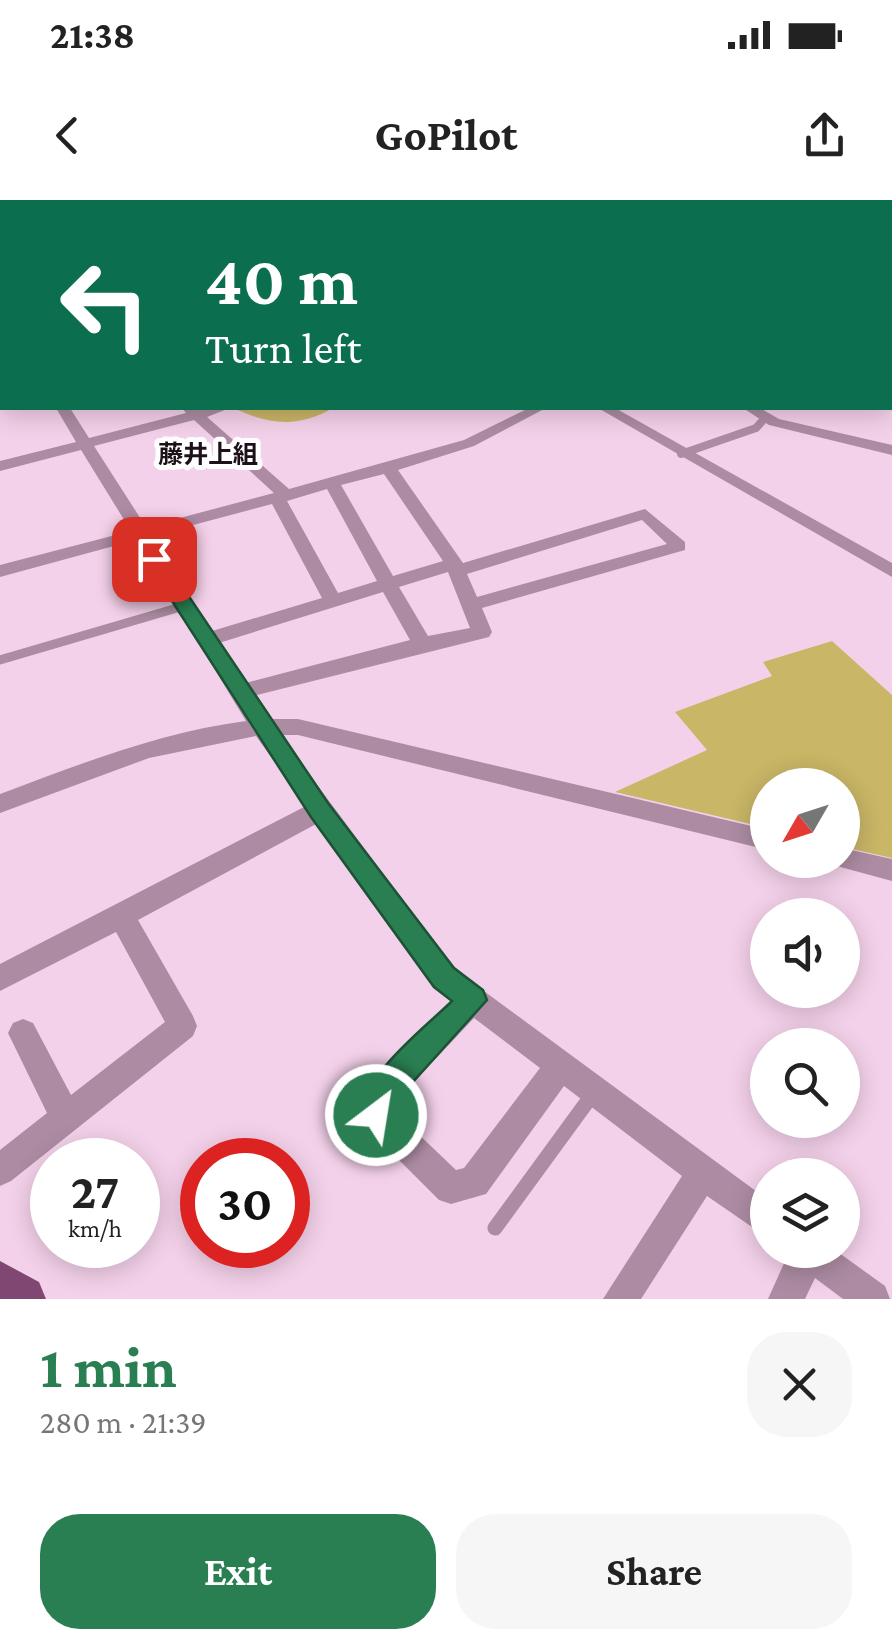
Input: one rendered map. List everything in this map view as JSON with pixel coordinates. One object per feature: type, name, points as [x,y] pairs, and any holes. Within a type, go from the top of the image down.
[{"type":"main road","points":[[0,1284],[22,1299]]},
{"type":"street","points":[[856,200],[892,200]]},
{"type":"street","points":[[64,410],[260,725],[444,978],[750,1208]]},
{"type":"street","points":[[0,572],[388,468],[469,443],[528,410]]},
{"type":"street","points":[[609,410],[892,571]]},
{"type":"street","points":[[754,410],[850,443],[892,450]]},
{"type":"street","points":[[0,466],[193,411],[283,498],[333,601]]},
{"type":"street","points":[[238,692],[482,632],[456,567],[388,468]]},
{"type":"street","points":[[332,484],[422,644]]},
{"type":"street","points":[[205,640],[390,583],[645,514],[679,546],[471,605]]},
{"type":"street","points":[[0,804],[134,754],[260,725],[298,727],[750,836]]},
{"type":"street","points":[[0,978],[320,810]]},
{"type":"street","points":[[860,862],[892,870]]},
{"type":"street","points":[[0,1170],[183,1026],[121,916]]},
{"type":"street","points":[[473,1000],[378,1097],[376,1115],[451,1188],[474,1182],[561,1066]]},
{"type":"street","points":[[24,1033],[65,1116]]},
{"type":"street","points":[[622,1299],[703,1173]]},
{"type":"street","points":[[786,1299],[801,1268]]},
{"type":"street","points":[[831,1268],[872,1299]]},
{"type":"lane","points":[[681,454],[756,428],[766,417]]},
{"type":"lane","points":[[0,660],[184,606]]},
{"type":"lane","points":[[495,1228],[595,1091]]},
{"type":"shaded area","points":[[239,410],[329,410],[296,421],[259,418]]},
{"type":"shaded area","points":[[832,641],[892,695],[892,858],[860,851],[860,768],[750,768],[750,824],[615,792],[707,750],[675,712],[772,676],[763,662]]},
{"type":"district","name":"藤井上組","points":[[208,454]]},
{"type":"route","points":[[154,559],[260,725],[320,810],[444,978],[473,1000],[378,1097],[376,1115]]}]
